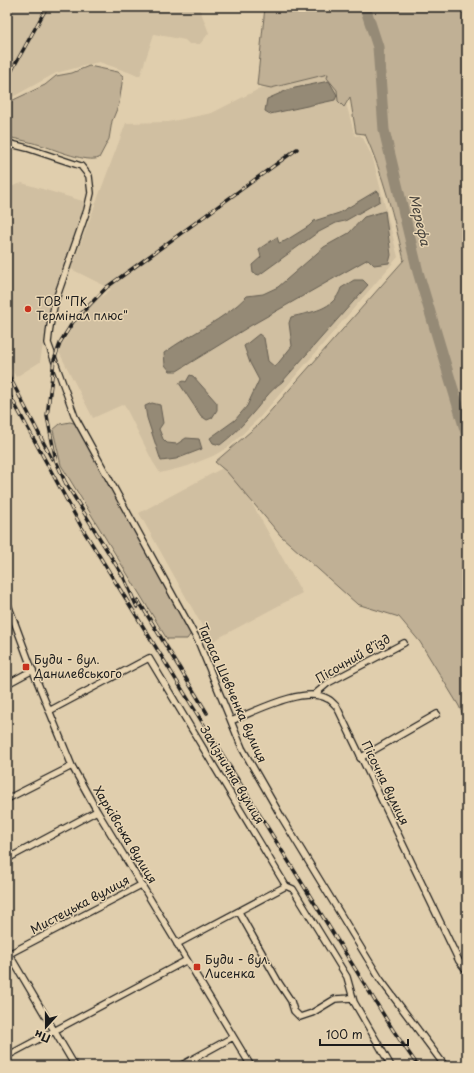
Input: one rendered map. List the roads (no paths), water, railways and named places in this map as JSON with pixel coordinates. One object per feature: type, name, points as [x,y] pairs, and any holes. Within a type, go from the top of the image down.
[{"type":"street","name":"Тараса Шевченка вулиця","points":[[7,143],[81,166],[89,176],[91,193],[87,210],[55,302],[48,343],[75,417],[198,641],[242,748],[282,818],[380,979],[445,1066]]},
{"type":"street","name":"Харківська вулиця","points":[[7,602],[72,766],[96,811],[251,1066]]},
{"type":"street","name":"Пісочний в’їзд","points":[[314,695],[328,683],[404,643]]},
{"type":"street","name":"Залізнична вулиця","points":[[49,710],[149,658],[286,886],[293,889],[347,977],[353,998],[391,1066]]},
{"type":"street","points":[[7,684],[33,670]]},
{"type":"street","name":"Пісочна вулиця","points":[[231,721],[292,697],[314,695],[327,698],[337,707],[360,758],[459,961],[467,970]]},
{"type":"street","points":[[360,758],[437,714]]},
{"type":"street","points":[[7,798],[72,766]]},
{"type":"street","points":[[7,859],[96,811]]},
{"type":"street","name":"Мистецька вулиця","points":[[8,955],[141,885]]},
{"type":"street","points":[[177,944],[286,886]]},
{"type":"street","points":[[239,912],[279,983],[291,1001],[294,1011],[300,1017],[312,1013],[335,999],[353,998]]},
{"type":"street","points":[[8,955],[75,1066]]},
{"type":"street","points":[[7,1056],[186,960]]},
{"type":"street","points":[[180,1066],[233,1037]]},
{"type":"waterway","name":"Мерефа","points":[[365,7],[378,47],[384,130],[418,272],[467,436]]},
{"type":"railway","points":[[7,79],[47,7]]},
{"type":"railway","points":[[66,484],[56,461],[47,416],[54,360],[61,341],[73,322],[107,287],[297,149]]},
{"type":"railway","points":[[7,205],[9,194]]},
{"type":"railway","points":[[7,372],[52,459]]},
{"type":"railway","points":[[7,390],[82,528],[393,1030],[418,1066]]},
{"type":"railway","points":[[64,480],[124,578],[137,607]]},
{"type":"railway","points":[[138,600],[207,713]]},
{"type":"place","name":"ТОВ \"ПК Термінал плюс\"","points":[[28,309]]},
{"type":"place","name":"Буди - вул. Данилевського","points":[[26,667]]},
{"type":"place","name":"Буди - вул. Лисенка","points":[[197,967]]}]
